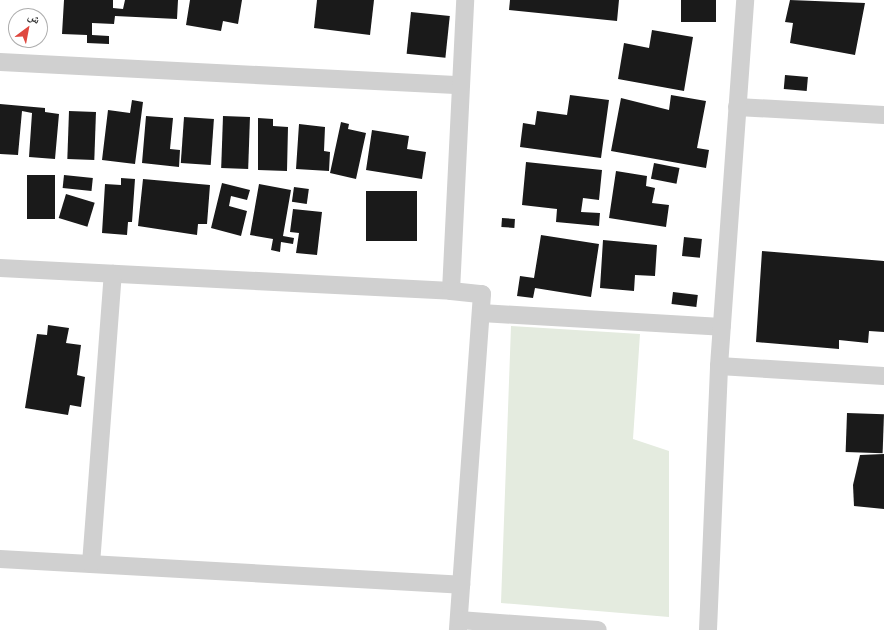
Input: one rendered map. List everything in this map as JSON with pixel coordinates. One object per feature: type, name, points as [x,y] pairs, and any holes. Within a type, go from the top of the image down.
[{"type":"street","points":[[452,291],[460,85],[465,0]]},
{"type":"street","points":[[708,630],[719,366],[745,0]]},
{"type":"street","points":[[0,62],[460,85]]},
{"type":"street","points":[[737,107],[884,115]]},
{"type":"street","points":[[0,268],[452,291],[482,294],[458,625],[598,630]]},
{"type":"street","points":[[91,564],[113,274]]},
{"type":"street","points":[[481,313],[722,328]]},
{"type":"street","points":[[719,366],[884,376]]},
{"type":"street","points":[[0,559],[461,585]]},
{"type":"shaded area","points":[[511,326],[640,334],[633,439],[669,451],[669,617],[501,603]]},
{"type":"building","points":[[64,0],[113,0],[113,8],[123,9],[125,0],[178,0],[177,19],[115,16],[114,24],[92,23],[92,35],[109,36],[109,44],[87,43],[87,35],[62,34]]},
{"type":"building","points":[[190,0],[242,0],[238,24],[223,21],[221,31],[186,25]]},
{"type":"building","points":[[317,0],[374,0],[370,35],[314,28]]},
{"type":"building","points":[[510,0],[619,0],[617,21],[509,10]]},
{"type":"building","points":[[681,0],[716,0],[716,22],[681,22]]},
{"type":"building","points":[[790,0],[865,3],[855,55],[790,43],[793,23],[785,22]]},
{"type":"building","points":[[411,12],[450,16],[445,58],[407,54]]},
{"type":"building","points":[[652,30],[693,37],[684,91],[618,79],[624,43],[649,48]]},
{"type":"building","points":[[785,75],[808,77],[807,91],[784,89]]},
{"type":"building","points":[[570,95],[609,100],[601,158],[520,147],[523,123],[535,125],[537,111],[567,115]]},
{"type":"building","points":[[671,95],[706,101],[697,148],[709,150],[706,168],[611,151],[621,98],[669,110]]},
{"type":"building","points":[[132,100],[143,102],[135,164],[102,160],[108,110],[130,113]]},
{"type":"building","points":[[0,104],[45,108],[45,112],[59,114],[55,159],[29,157],[32,113],[22,111],[18,155],[0,154]]},
{"type":"building","points":[[69,111],[96,112],[94,160],[67,159]]},
{"type":"building","points":[[146,116],[173,118],[170,149],[180,150],[179,167],[142,163]]},
{"type":"building","points":[[223,116],[250,117],[248,169],[221,168]]},
{"type":"building","points":[[184,117],[214,119],[211,165],[181,163]]},
{"type":"building","points":[[258,118],[273,119],[273,126],[288,127],[287,171],[258,170]]},
{"type":"building","points":[[341,122],[349,124],[348,129],[366,133],[356,179],[330,173]]},
{"type":"building","points":[[299,124],[325,127],[324,151],[330,152],[329,171],[296,169]]},
{"type":"building","points":[[372,130],[409,136],[407,149],[426,152],[422,179],[366,170]]},
{"type":"building","points":[[526,162],[602,170],[599,200],[583,198],[581,212],[600,213],[599,226],[556,222],[557,209],[522,205]]},
{"type":"building","points":[[654,163],[680,168],[676,184],[651,179]]},
{"type":"building","points":[[616,171],[647,176],[646,186],[655,188],[652,203],[669,205],[666,227],[609,218]]},
{"type":"building","points":[[27,175],[55,175],[55,219],[27,219]]},
{"type":"building","points":[[64,175],[93,178],[91,191],[63,188]]},
{"type":"building","points":[[121,178],[135,179],[132,222],[128,222],[127,235],[102,233],[105,184],[121,185]]},
{"type":"building","points":[[143,179],[210,185],[207,224],[198,224],[197,235],[138,226]]},
{"type":"building","points":[[222,183],[250,190],[247,200],[231,196],[229,206],[247,211],[241,236],[211,228]]},
{"type":"building","points":[[259,184],[291,190],[283,236],[294,238],[293,244],[281,242],[280,252],[271,250],[273,239],[250,235]]},
{"type":"building","points":[[294,187],[309,189],[307,204],[292,202]]},
{"type":"building","points":[[366,191],[417,191],[417,241],[366,241]]},
{"type":"building","points":[[66,194],[95,203],[87,227],[59,218]]},
{"type":"building","points":[[293,209],[322,212],[317,255],[296,253],[299,233],[290,232]]},
{"type":"building","points":[[502,218],[515,219],[514,228],[501,227]]},
{"type":"building","points":[[541,235],[599,244],[591,297],[535,288],[533,298],[517,296],[520,276],[534,278]]},
{"type":"building","points":[[684,237],[702,239],[700,258],[682,256]]},
{"type":"building","points":[[603,240],[657,245],[655,276],[635,275],[634,291],[600,288]]},
{"type":"building","points":[[762,251],[884,261],[884,332],[869,331],[868,343],[839,340],[839,349],[756,342]]},
{"type":"building","points":[[673,292],[698,295],[696,307],[672,304]]},
{"type":"building","points":[[48,325],[69,328],[66,343],[81,345],[77,375],[85,377],[81,407],[70,405],[68,415],[25,408],[37,334],[47,335]]},
{"type":"building","points":[[847,413],[884,414],[883,453],[846,452]]},
{"type":"building","points":[[884,454],[884,509],[854,506],[853,485],[860,455]]}]
